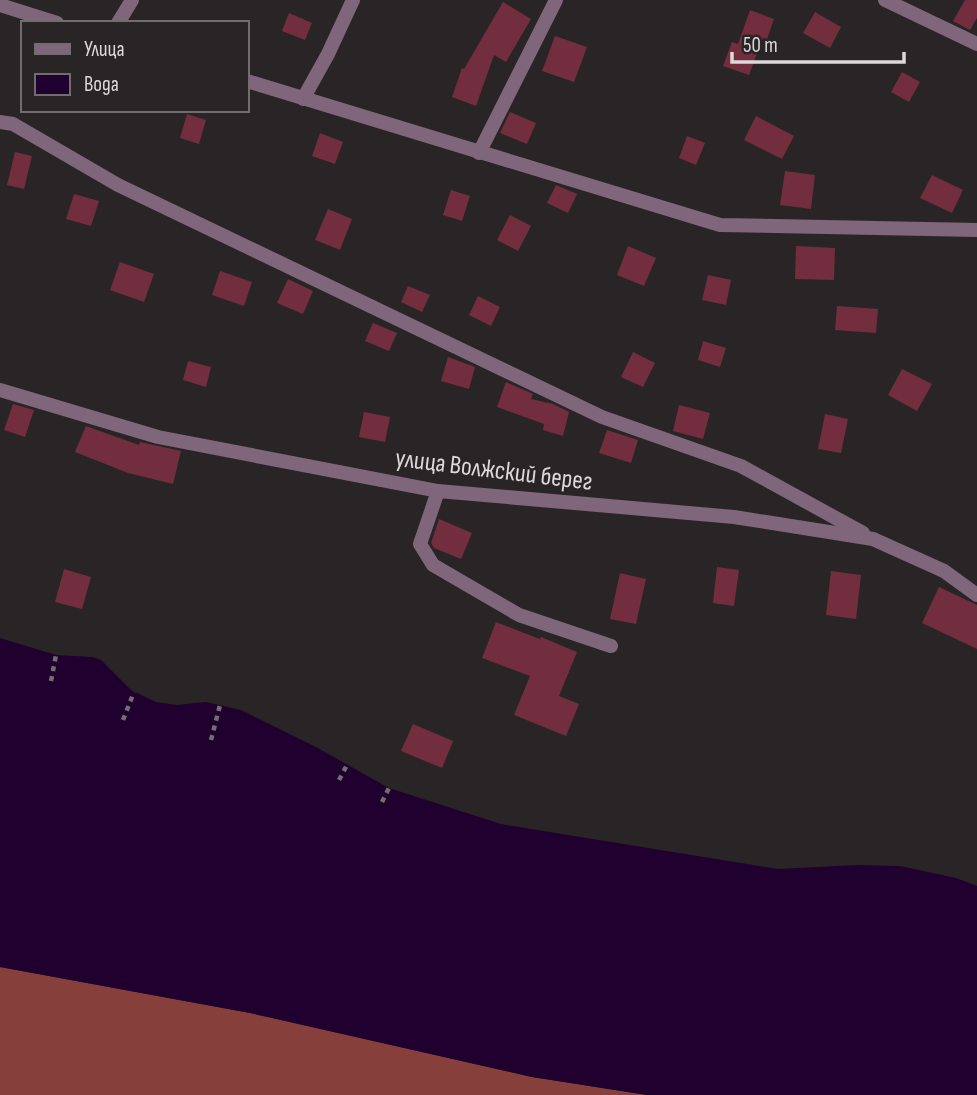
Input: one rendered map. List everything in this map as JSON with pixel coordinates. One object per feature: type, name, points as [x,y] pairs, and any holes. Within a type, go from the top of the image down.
[{"type":"street","points":[[119,21],[132,0]]},
{"type":"street","points":[[303,99],[353,0]]},
{"type":"street","points":[[479,153],[556,0]]},
{"type":"street","points":[[885,0],[977,44]]},
{"type":"street","points":[[0,5],[51,21]]},
{"type":"street","points":[[248,81],[720,225],[977,230]]},
{"type":"street","points":[[0,122],[13,124],[118,185],[603,417],[741,467],[873,539]]},
{"type":"street","name":"улица Волжский берег","points":[[0,390],[158,437],[438,491],[734,517],[873,539],[944,571],[977,595]]},
{"type":"street","points":[[438,491],[420,544],[433,565],[519,615],[611,646]]},
{"type":"path","points":[[51,681],[56,656]]},
{"type":"path","points":[[123,720],[134,692]]},
{"type":"path","points":[[211,740],[220,705]]},
{"type":"path","points":[[339,780],[346,765]]},
{"type":"path","points":[[382,802],[389,788]]},
{"type":"shaded area","points":[[0,967],[250,1013],[532,1077],[647,1095],[0,1095]]},
{"type":"water","points":[[0,638],[56,655],[101,660],[131,690],[156,702],[177,705],[206,702],[241,710],[316,747],[389,788],[501,824],[778,869],[900,866],[956,878],[977,886],[977,1095],[647,1095],[532,1077],[250,1013],[0,967]]},
{"type":"building","points":[[965,0],[977,0],[977,18],[970,30],[953,21]]},
{"type":"building","points":[[503,2],[531,19],[506,62],[494,55],[476,106],[452,97],[462,68],[464,69]]},
{"type":"building","points":[[750,10],[774,19],[767,39],[763,38],[749,75],[723,66],[732,42],[738,44]]},
{"type":"building","points":[[815,12],[841,27],[830,48],[803,33]]},
{"type":"building","points":[[289,13],[312,23],[305,40],[282,31]]},
{"type":"building","points":[[555,36],[587,47],[574,82],[542,71]]},
{"type":"building","points":[[902,72],[920,82],[909,102],[891,92]]},
{"type":"building","points":[[510,112],[536,123],[527,144],[500,133]]},
{"type":"building","points":[[187,114],[206,120],[199,144],[180,138]]},
{"type":"building","points":[[756,116],[794,136],[782,159],[744,140]]},
{"type":"building","points":[[320,133],[343,142],[335,164],[312,156]]},
{"type":"building","points":[[687,136],[705,143],[696,165],[679,158]]},
{"type":"building","points":[[15,152],[32,156],[24,189],[7,185]]},
{"type":"building","points":[[785,171],[815,175],[811,209],[780,205]]},
{"type":"building","points":[[932,175],[963,190],[952,213],[920,198]]},
{"type":"building","points":[[556,185],[577,194],[568,213],[547,203]]},
{"type":"building","points":[[451,190],[470,196],[462,221],[443,215]]},
{"type":"building","points":[[74,194],[99,201],[91,226],[66,219]]},
{"type":"building","points":[[328,209],[352,219],[340,250],[315,240]]},
{"type":"building","points":[[510,215],[531,226],[518,251],[497,240]]},
{"type":"building","points":[[628,246],[656,258],[644,286],[617,275]]},
{"type":"building","points":[[796,246],[835,248],[834,280],[795,279]]},
{"type":"building","points":[[120,262],[154,274],[144,302],[110,290]]},
{"type":"building","points":[[220,271],[252,282],[244,306],[212,295]]},
{"type":"building","points":[[708,275],[731,280],[726,305],[702,300]]},
{"type":"building","points":[[288,279],[313,291],[303,314],[277,303]]},
{"type":"building","points":[[408,286],[430,295],[422,312],[401,302]]},
{"type":"building","points":[[478,296],[500,307],[491,326],[469,315]]},
{"type":"building","points":[[837,306],[878,309],[876,333],[835,330]]},
{"type":"building","points":[[373,323],[397,333],[389,351],[365,341]]},
{"type":"building","points":[[703,341],[726,348],[720,367],[698,360]]},
{"type":"building","points":[[633,352],[655,363],[643,387],[621,377]]},
{"type":"building","points":[[448,357],[475,367],[469,389],[441,381]]},
{"type":"building","points":[[188,361],[211,367],[206,387],[183,380]]},
{"type":"building","points":[[902,369],[932,384],[917,411],[888,395]]},
{"type":"building","points":[[506,382],[533,394],[531,399],[553,404],[569,412],[563,436],[543,430],[544,424],[497,407]]},
{"type":"building","points":[[13,404],[34,410],[25,437],[4,430]]},
{"type":"building","points":[[679,405],[710,413],[703,439],[673,431]]},
{"type":"building","points":[[364,412],[390,417],[385,442],[359,437]]},
{"type":"building","points":[[825,414],[848,419],[841,453],[818,449]]},
{"type":"building","points":[[86,426],[139,445],[140,442],[181,451],[173,484],[128,473],[75,452]]},
{"type":"building","points":[[607,430],[638,440],[631,463],[599,453]]},
{"type":"building","points":[[439,519],[472,533],[461,559],[434,548],[431,543]]},
{"type":"building","points":[[717,567],[739,570],[734,606],[713,603]]},
{"type":"building","points":[[64,569],[91,577],[82,609],[55,602]]},
{"type":"building","points":[[831,571],[861,575],[856,619],[826,615]]},
{"type":"building","points":[[620,573],[646,579],[636,624],[610,619]]},
{"type":"building","points":[[939,587],[977,605],[977,649],[922,623]]},
{"type":"building","points":[[496,622],[577,652],[559,696],[579,704],[566,736],[514,715],[530,676],[482,658]]},
{"type":"building","points":[[413,724],[453,741],[442,768],[401,751]]}]
